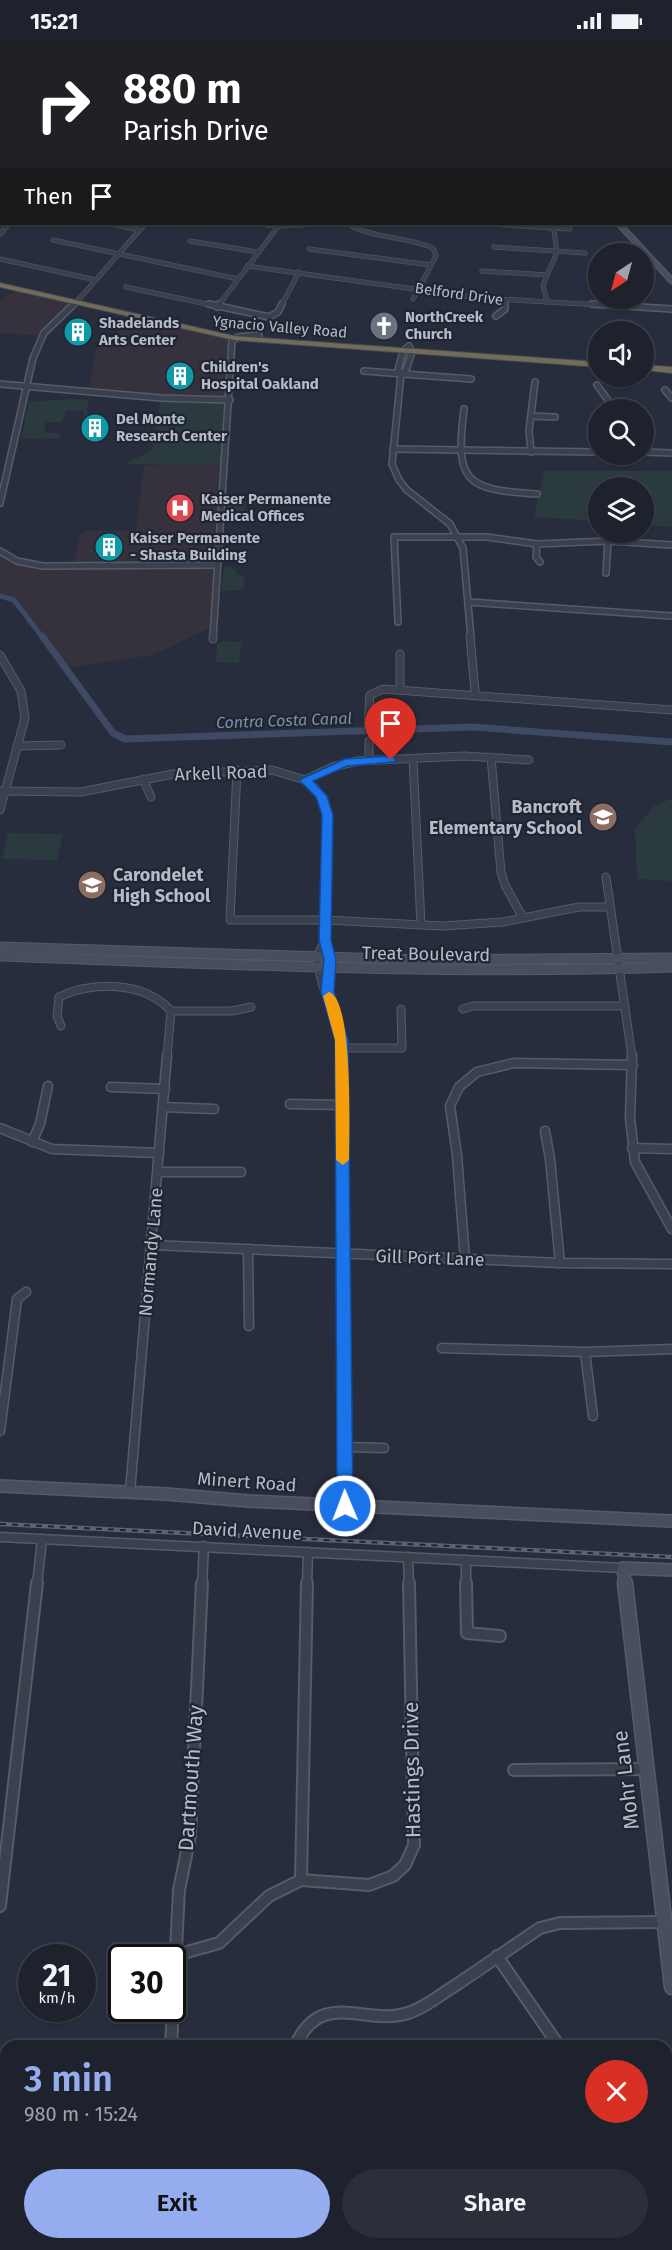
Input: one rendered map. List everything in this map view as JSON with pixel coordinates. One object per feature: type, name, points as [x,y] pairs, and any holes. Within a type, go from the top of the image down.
[{"type":"highway","name":"Ygnacio Valley Road","points":[[0,280],[234,338],[407,353],[588,364]]},
{"type":"highway","name":"Ygnacio Valley Road","points":[[0,285],[209,328],[260,335],[407,353],[588,359]]},
{"type":"highway","points":[[654,363],[672,364]]},
{"type":"highway","points":[[654,369],[672,370]]},
{"type":"street","points":[[116,225],[140,230]]},
{"type":"street","points":[[0,503],[3,477],[40,338],[78,301],[144,225]]},
{"type":"street","points":[[217,307],[279,225]]},
{"type":"street","points":[[350,225],[366,232],[418,240],[433,248],[436,256],[413,299]]},
{"type":"street","points":[[503,225],[554,226],[570,229]]},
{"type":"street","points":[[620,225],[672,280]]},
{"type":"street","points":[[624,225],[672,274]]},
{"type":"street","points":[[0,234],[8,226]]},
{"type":"street","points":[[547,302],[543,285],[557,252],[554,226]]},
{"type":"street","points":[[53,240],[238,279]]},
{"type":"street","points":[[190,241],[257,252]]},
{"type":"street","points":[[494,247],[585,253]]},
{"type":"street","points":[[309,249],[430,265]]},
{"type":"street","points":[[0,259],[96,280]]},
{"type":"street","name":"Belford Drive","points":[[247,267],[299,272],[505,301],[672,309]]},
{"type":"street","points":[[482,271],[547,275]]},
{"type":"street","points":[[126,287],[270,318],[278,312],[299,272]]},
{"type":"street","points":[[496,316],[505,309],[505,301]]},
{"type":"street","points":[[213,639],[216,565],[230,400],[232,355],[230,353],[234,338],[260,335]]},
{"type":"street","points":[[232,355],[235,354],[236,345],[247,339]]},
{"type":"street","points":[[401,374],[406,370],[407,353]]},
{"type":"street","points":[[407,353],[398,370],[401,374],[392,464],[399,480],[407,490],[450,524],[459,537],[463,548],[475,691]]},
{"type":"street","points":[[364,371],[471,379]]},
{"type":"street","points":[[531,452],[529,430],[536,382]]},
{"type":"street","points":[[0,384],[161,398],[230,400]]},
{"type":"street","points":[[665,390],[672,399]]},
{"type":"street","points":[[464,409],[461,452],[462,468],[468,476],[478,483],[500,490],[537,494]]},
{"type":"street","points":[[531,416],[555,417]]},
{"type":"street","points":[[393,449],[461,452],[588,452]]},
{"type":"street","points":[[654,452],[672,453]]},
{"type":"street","points":[[398,622],[394,537],[487,537],[537,544],[588,542]]},
{"type":"street","points":[[606,573],[608,543]]},
{"type":"street","points":[[640,543],[672,545]]},
{"type":"street","points":[[537,544],[536,557],[540,562]]},
{"type":"street","points":[[0,551],[9,558],[26,564],[50,566],[216,565]]},
{"type":"street","points":[[468,602],[672,616]]},
{"type":"street","points":[[399,654],[400,690]]},
{"type":"street","points":[[0,655],[24,693],[25,718],[3,791],[0,810]]},
{"type":"street","points":[[368,725],[372,693],[383,689],[672,710]]},
{"type":"street","points":[[369,741],[369,760]]},
{"type":"street","points":[[17,746],[61,745]]},
{"type":"street","points":[[491,757],[501,872],[505,885],[523,918]]},
{"type":"street","points":[[328,992],[330,964],[325,940],[326,806],[315,788],[305,780],[332,767],[369,760],[491,757],[529,760]]},
{"type":"street","points":[[412,759],[421,925]]},
{"type":"street","points":[[237,770],[230,920],[465,925],[523,918],[579,907],[610,908]]},
{"type":"street","name":"Arkell Road","points":[[3,791],[81,792],[192,772],[237,770],[272,770],[305,780]]},
{"type":"street","points":[[143,779],[152,797]]},
{"type":"street","points":[[606,877],[633,1065],[630,1118],[634,1162],[672,1229]]},
{"type":"street","points":[[325,940],[317,963],[323,986],[328,992],[340,1028],[342,1048],[345,1506]]},
{"type":"street","name":"Treat Boulevard","points":[[0,947],[452,971],[618,965],[672,968]]},
{"type":"street","name":"Treat Boulevard","points":[[0,956],[317,963]]},
{"type":"street","name":"Treat Boulevard","points":[[618,965],[672,958]]},
{"type":"street","points":[[61,1026],[57,1016],[59,997],[102,987],[115,986],[162,1001],[171,1011],[232,1011],[251,1007]]},
{"type":"street","points":[[463,1009],[473,1006],[625,1006]]},
{"type":"street","points":[[342,1048],[402,1048],[401,1009]]},
{"type":"street","name":"Normandy Lane","points":[[130,1492],[153,1245],[171,1011]]},
{"type":"street","points":[[465,1259],[457,1155],[450,1106],[459,1087],[477,1072],[514,1063],[633,1065]]},
{"type":"street","points":[[32,1142],[40,1124],[48,1086]]},
{"type":"street","points":[[111,1087],[165,1089]]},
{"type":"street","points":[[290,1104],[342,1105]]},
{"type":"street","points":[[163,1107],[214,1109]]},
{"type":"street","points":[[0,1128],[52,1149],[159,1154]]},
{"type":"street","points":[[545,1131],[550,1158],[560,1263]]},
{"type":"street","points":[[632,1148],[672,1149]]},
{"type":"street","points":[[158,1172],[241,1172]]},
{"type":"street","name":"Gill Port Lane","points":[[153,1245],[560,1263],[672,1264]]},
{"type":"street","points":[[248,1249],[249,1326]]},
{"type":"street","points":[[0,1431],[4,1369],[17,1299],[26,1293]]},
{"type":"street","points":[[442,1348],[585,1352],[672,1349]]},
{"type":"street","points":[[585,1352],[593,1416]]},
{"type":"street","points":[[344,1447],[384,1448]]},
{"type":"street","name":"Minert Road","points":[[0,1486],[345,1506],[672,1521]]},
{"type":"street","name":"David Avenue","points":[[0,1537],[672,1570]]},
{"type":"street","points":[[0,1906],[42,1539]]},
{"type":"street","name":"Dartmouth Way","points":[[177,1944],[179,1890],[190,1836],[204,1546]]},
{"type":"street","points":[[186,1952],[219,1943],[269,1896],[301,1880],[308,1552]]},
{"type":"street","name":"Hastings Drive","points":[[301,1880],[369,1885],[393,1876],[405,1865],[414,1845],[408,1557]]},
{"type":"street","points":[[466,1560],[467,1633],[500,1636]]},
{"type":"street","name":"Mohr Lane","points":[[623,1568],[672,1987]]},
{"type":"street","points":[[514,1770],[645,1769]]},
{"type":"street","points":[[296,2040],[312,2019],[338,2011],[404,2014],[425,2005],[540,1928],[560,1923],[664,1922]]},
{"type":"street","points":[[496,1956],[556,2040]]},
{"type":"street","name":"Dartmouth Way","points":[[171,2040],[172,2022]]},
{"type":"shaded area","points":[[18,290],[76,303],[42,336],[0,333],[0,300]]},
{"type":"shaded area","points":[[133,317],[234,338],[230,400],[161,398],[89,390],[96,350]]},
{"type":"shaded area","points":[[161,398],[230,400],[224,465],[125,464],[152,450]]},
{"type":"shaded area","points":[[88,400],[87,415],[101,416],[101,422],[83,422],[84,411],[66,411],[62,422],[46,422],[44,433],[60,433],[59,438],[21,439],[29,402]]},
{"type":"shaded area","points":[[144,465],[224,465],[214,626],[153,655],[67,668],[18,601],[0,595],[0,555],[2,553],[26,564],[74,566],[80,535],[86,531],[136,531]]},
{"type":"shaded area","points":[[544,471],[672,471],[672,527],[654,526],[654,477],[588,477],[588,520],[534,517]]},
{"type":"shaded area","points":[[228,501],[264,504],[245,505],[245,519],[227,521]]},
{"type":"shaded area","points":[[224,566],[237,569],[236,573],[245,578],[243,590],[222,591]]},
{"type":"shaded area","points":[[224,641],[242,642],[239,663],[216,662],[217,644]]},
{"type":"shaded area","points":[[672,798],[672,881],[637,879],[635,829],[653,807]]},
{"type":"shaded area","points":[[8,833],[63,834],[57,860],[2,859]]},
{"type":"waterway","name":"Contra Costa Canal","points":[[0,596],[14,600],[43,638]]},
{"type":"waterway","name":"Contra Costa Canal","points":[[42,636],[113,733],[125,739],[472,727],[672,742]]},
{"type":"railway","points":[[0,1524],[672,1557]]},
{"type":"slow traffic","points":[[329,996],[342,1040],[343,1160]]},
{"type":"place","name":"NorthCreek Church","points":[[384,326]]},
{"type":"place","name":"Shadelands Arts Center","points":[[78,332]]},
{"type":"place","name":"Children's Hospital Oakland","points":[[180,376]]},
{"type":"place","name":"Del Monte Research Center","points":[[95,428]]},
{"type":"place","name":"Kaiser Permanente Medical Offices","points":[[180,508]]},
{"type":"place","name":"Kaiser Permanente - Shasta Building","points":[[109,547]]},
{"type":"place","name":"Bancroft Elementary School","points":[[603,817]]},
{"type":"place","name":"Carondelet High School","points":[[92,885]]},
{"type":"route","points":[[345,1506],[342,1040],[328,992],[330,959],[325,940],[326,806],[315,788],[305,780],[321,771],[345,763],[391,760]]}]
